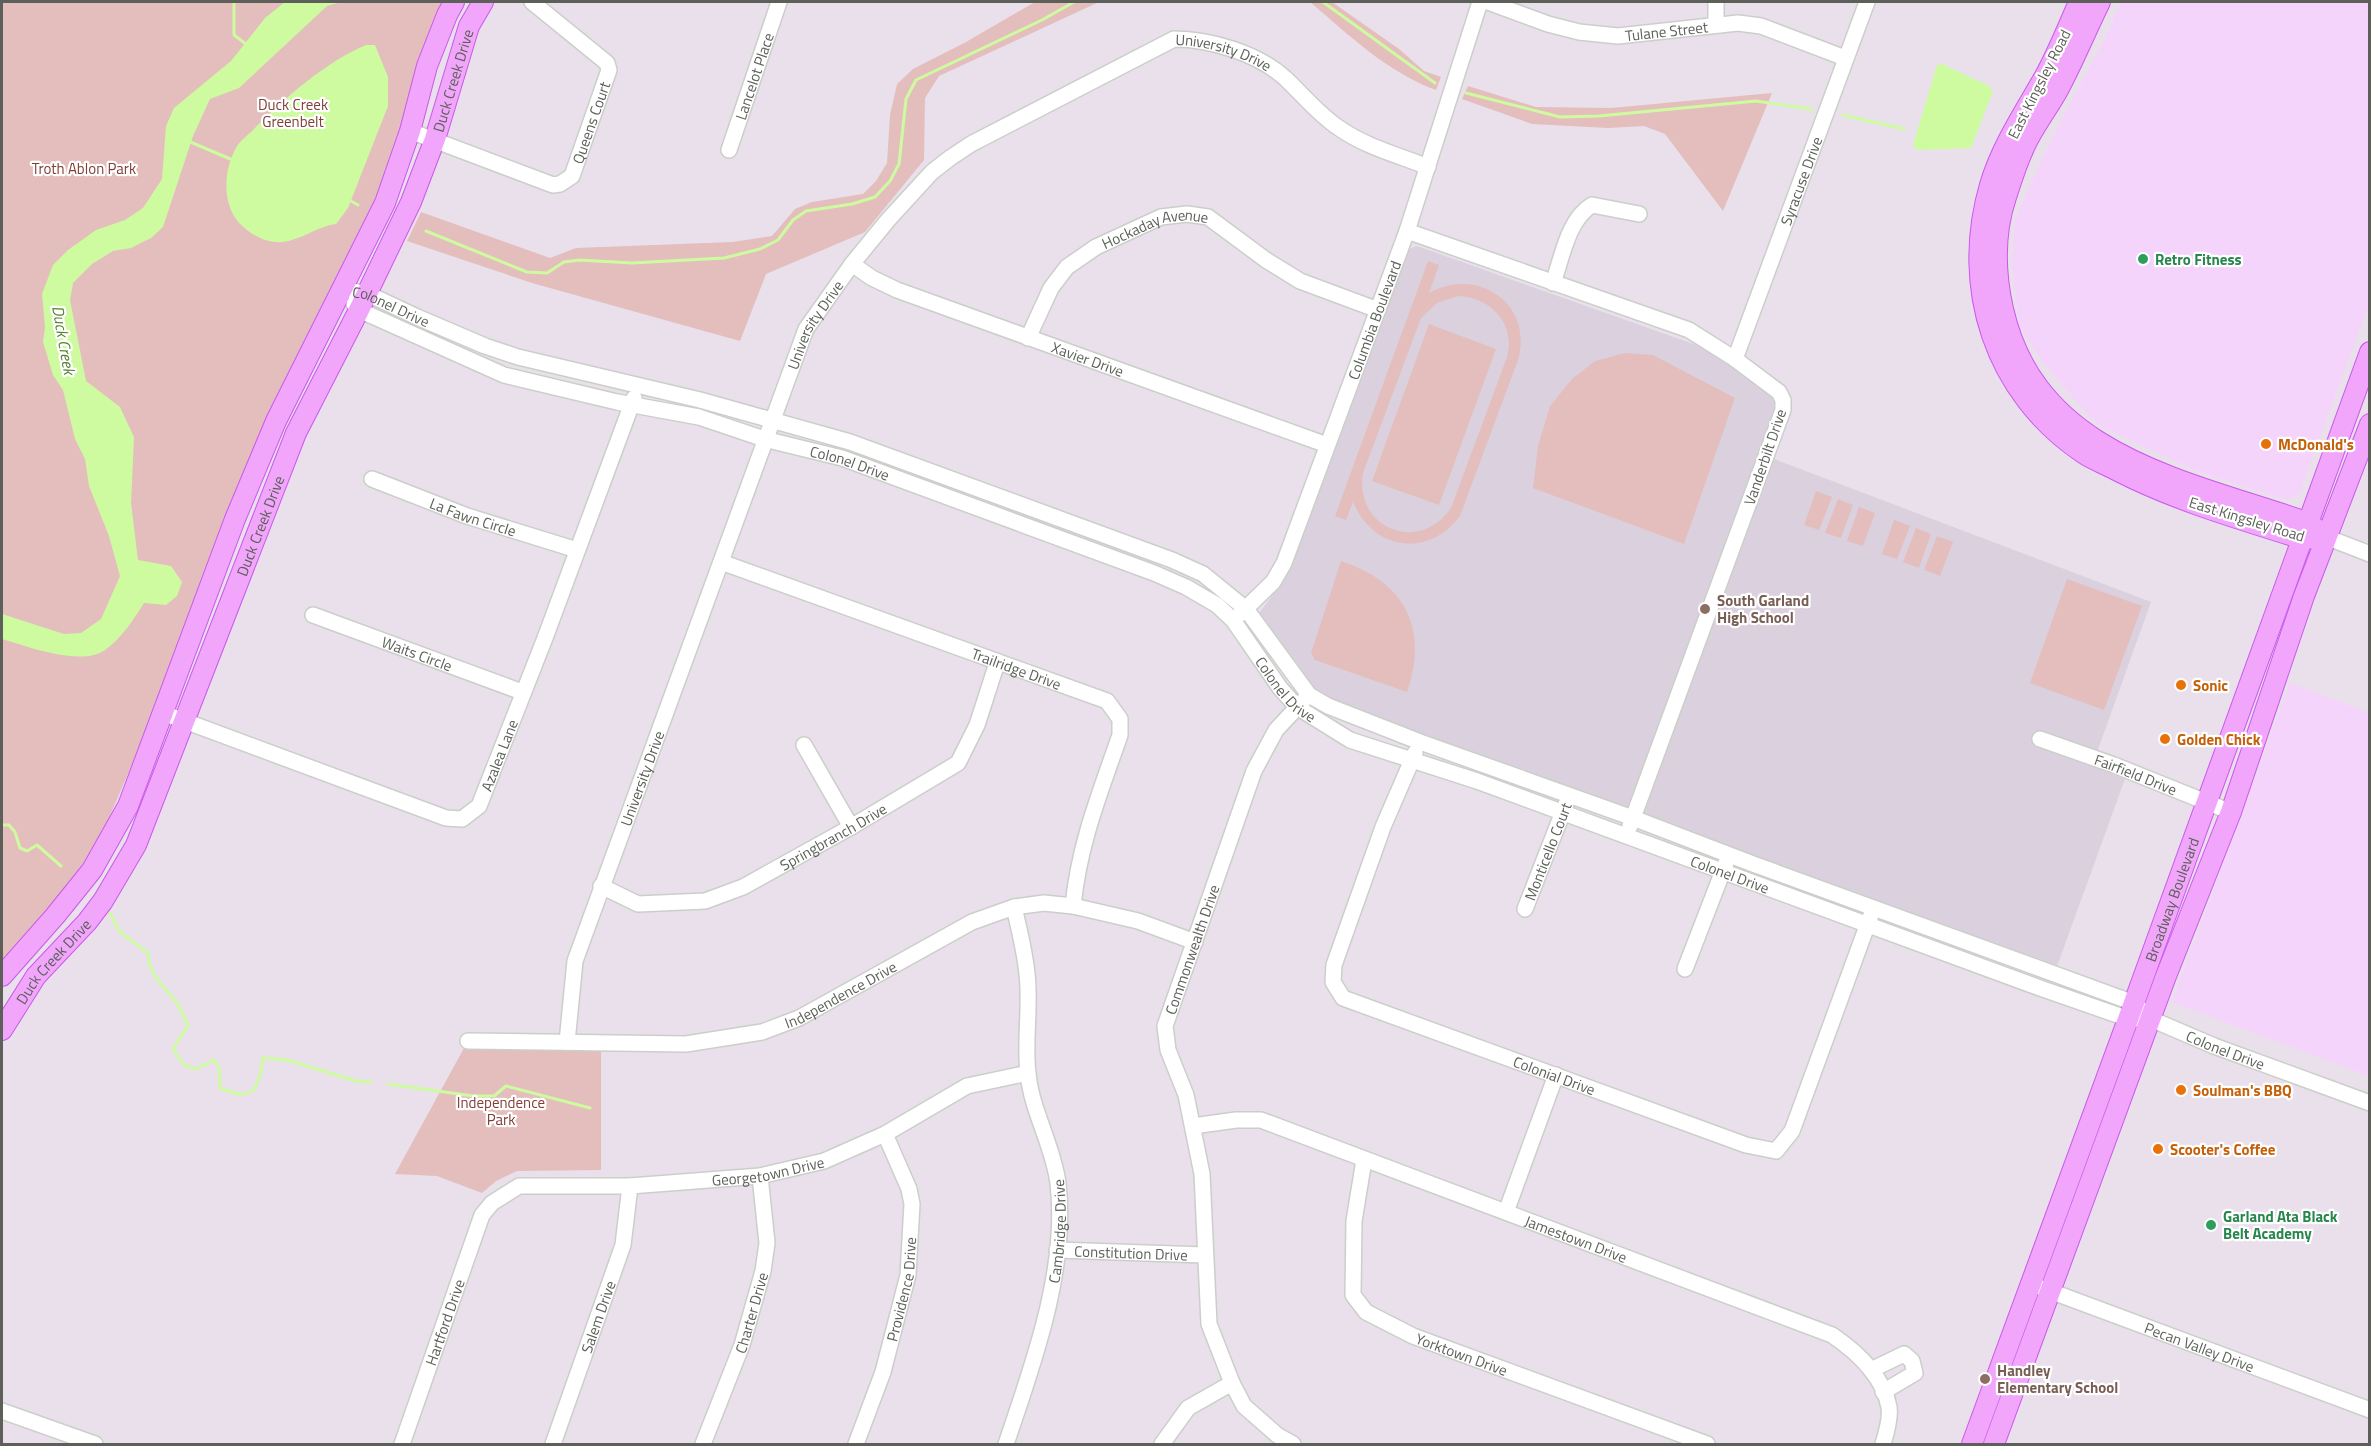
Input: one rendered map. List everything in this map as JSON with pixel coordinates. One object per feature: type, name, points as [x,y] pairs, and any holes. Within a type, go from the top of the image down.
[{"type":"main road","name":"Duck Creek Drive","points":[[2,976],[92,870],[128,806],[235,519],[276,421],[385,203],[410,131],[427,66],[454,2]]},
{"type":"main road","name":"Duck Creek Drive","points":[[2,1030],[36,976],[87,921],[116,881],[136,845],[296,433],[411,202],[435,139],[469,26],[483,2]]},
{"type":"main road","name":"East Kingsley Road","points":[[2079,2],[2067,31],[2013,132],[1990,183],[1979,231],[1980,282],[1989,329],[2002,363],[2040,416],[2083,453],[2148,487],[2326,537]]},
{"type":"main road","name":"East Kingsley Road","points":[[2100,2],[2060,86],[2023,149],[2005,200],[1998,236],[1999,288],[2006,320],[2019,356],[2041,392],[2065,418],[2087,435],[2120,455],[2306,531]]},
{"type":"main road","name":"Broadway Boulevard","points":[[1972,1444],[2132,1011],[2370,352]]},
{"type":"main road","name":"Broadway Boulevard","points":[[1994,1444],[2151,1019],[2231,812],[2281,662],[2370,424]]},
{"type":"main road","points":[[2262,654],[2281,662]]},
{"type":"main road","points":[[2176,889],[2197,898]]},
{"type":"main road","points":[[2082,1145],[2101,1153]]},
{"type":"street","name":"Queens Court","points":[[410,131],[553,185],[560,184],[572,176],[609,70],[607,63],[532,2]]},
{"type":"street","name":"Lancelot Place","points":[[729,150],[779,2]]},
{"type":"street","name":"Columbia Boulevard","points":[[1233,620],[1273,582],[1284,563],[1407,231],[1480,2]]},
{"type":"street","name":"Tulane Street","points":[[1488,2],[1548,24],[1579,32],[1618,36],[1716,24],[1738,23],[1761,26],[1845,58]]},
{"type":"street","points":[[1716,2],[1716,24]]},
{"type":"street","name":"Syracuse Drive","points":[[1735,359],[1867,2]]},
{"type":"street","name":"University Drive","points":[[567,1042],[575,961],[806,329],[852,264],[932,172],[981,139],[1174,39],[1192,39],[1228,47],[1247,56],[1283,76],[1336,126],[1358,141],[1428,167]]},
{"type":"street","points":[[1553,283],[1573,226],[1582,210],[1592,205],[1639,214]]},
{"type":"street","name":"Hockaday Avenue","points":[[1028,338],[1051,288],[1067,267],[1096,247],[1161,217],[1187,214],[1208,217],[1266,260],[1300,281],[1378,310]]},
{"type":"street","name":"Vanderbilt Drive","points":[[1407,231],[1689,330],[1735,359],[1779,392],[1783,400],[1783,410],[1626,837]]},
{"type":"street","name":"Xavier Drive","points":[[852,264],[872,278],[897,290],[1326,445]]},
{"type":"street","name":"Colonel Drive","points":[[342,290],[504,375],[632,405],[699,417],[764,439],[842,458],[1154,573],[1186,587],[1217,606],[1233,620],[1280,688],[1297,707],[1350,740],[1412,762],[1477,781],[1722,873],[1868,924],[2132,1011]]},
{"type":"street","name":"Colonel Drive","points":[[363,301],[518,357],[772,420],[891,456],[1172,560],[1203,574],[1246,609],[1309,695],[1328,706],[1420,742],[1874,907],[2214,1046],[2370,1104]]},
{"type":"street","name":"Azalea Lane","points":[[163,713],[446,818],[462,819],[479,806],[522,692],[545,639],[638,386]]},
{"type":"street","name":"La Fawn Circle","points":[[372,479],[467,516],[577,549]]},
{"type":"street","points":[[2326,537],[2370,554]]},
{"type":"street","name":"Trailridge Drive","points":[[721,562],[1107,701],[1120,719],[1120,735],[1084,837],[1076,870],[1073,906]]},
{"type":"street","name":"Waits Circle","points":[[313,615],[522,692]]},
{"type":"street","name":"Springbranch Drive","points":[[601,886],[638,904],[705,901],[744,887],[851,827],[958,763],[977,725],[997,663]]},
{"type":"street","name":"Commonwealth Drive","points":[[1293,1444],[1277,1435],[1244,1406],[1232,1383],[1209,1324],[1202,1174],[1185,1095],[1168,1050],[1165,1026],[1254,771],[1276,730],[1309,695]]},
{"type":"street","name":"Fairfield Drive","points":[[2040,739],[2114,765],[2231,812]]},
{"type":"street","name":"Colonial Drive","points":[[1420,742],[1383,827],[1334,965],[1333,982],[1343,998],[1746,1144],[1776,1151],[1792,1131],[1801,1111],[1874,907]]},
{"type":"street","points":[[804,745],[851,827]]},
{"type":"street","name":"Monticello Court","points":[[1525,909],[1569,796]]},
{"type":"street","points":[[1685,969],[1729,855]]},
{"type":"street","name":"Independence Drive","points":[[468,1041],[686,1044],[762,1032],[799,1018],[972,922],[1014,907],[1044,903],[1073,906],[1138,921],[1195,942]]},
{"type":"street","name":"Cambridge Drive","points":[[1006,1444],[1047,1312],[1057,1250],[1059,1217],[1058,1184],[1052,1154],[1033,1101],[1028,1073],[1027,975],[1014,907]]},
{"type":"street","name":"Georgetown Drive","points":[[492,1203],[519,1186],[630,1186],[760,1176],[824,1161],[885,1134],[967,1086],[1028,1073]]},
{"type":"street","points":[[1506,1212],[1556,1075]]},
{"type":"street","name":"Jamestown Drive","points":[[1193,1126],[1236,1120],[1261,1120],[1832,1335],[1855,1350],[1871,1370],[1883,1392],[1890,1409],[1883,1444]]},
{"type":"street","name":"Providence Drive","points":[[856,1444],[883,1371],[908,1275],[912,1204],[909,1189],[885,1134]]},
{"type":"street","name":"Yorktown Drive","points":[[1364,1160],[1354,1221],[1353,1295],[1366,1312],[1413,1336],[1707,1444]]},
{"type":"street","name":"Charter Drive","points":[[703,1444],[742,1345],[763,1271],[767,1243],[760,1176]]},
{"type":"street","name":"Salem Drive","points":[[553,1444],[623,1245],[630,1186]]},
{"type":"street","name":"Hartford Drive","points":[[402,1444],[482,1215],[492,1203]]},
{"type":"street","name":"Constitution Drive","points":[[1057,1250],[1205,1255]]},
{"type":"street","name":"Pecan Valley Drive","points":[[2031,1284],[2370,1410]]},
{"type":"street","points":[[1871,1370],[1904,1354],[1912,1361],[1915,1373],[1883,1392]]},
{"type":"street","points":[[1162,1444],[1188,1408],[1232,1383]]},
{"type":"street","points":[[2,1411],[95,1444]]},
{"type":"shaded area","points":[[2120,2],[2369,2],[2369,304],[2299,494],[2287,500],[2197,471],[2104,428],[2089,416],[2038,356],[2019,325],[2012,269],[2015,218],[2052,139],[2110,28]]},
{"type":"shaded area","name":"South Garland High School","points":[[1417,246],[1699,346],[1773,394],[1777,408],[1761,454],[2151,602],[2092,766],[2125,779],[2056,969],[1337,707],[1309,689],[1257,616],[1288,574],[1409,249]]},
{"type":"shaded area","points":[[2290,683],[2369,713],[2369,1076],[2172,1002]]},
{"type":"green space","name":"Duck Creek Greenbelt","points":[[2,2],[450,2],[399,149],[98,843],[2,974]]},
{"type":"green space","points":[[1035,2],[1099,2],[939,76],[925,98],[924,160],[865,232],[766,274],[740,341],[532,283],[407,241],[421,212],[550,258],[576,248],[732,242],[772,236],[795,209],[812,202],[863,194],[876,181],[887,163],[890,115],[897,84],[913,69],[966,42]]},
{"type":"green space","points":[[1310,2],[1332,2],[1399,49],[1424,71],[1441,77],[1436,90],[1385,63]]},
{"type":"green space","points":[[1468,86],[1536,107],[1611,108],[1772,93],[1723,211],[1665,134],[1644,126],[1608,128],[1532,124],[1462,99]]},
{"type":"green space","points":[[1428,261],[1439,265],[1429,293],[1448,286],[1466,284],[1498,295],[1510,307],[1518,322],[1521,340],[1518,360],[1460,516],[1447,530],[1433,539],[1417,543],[1402,543],[1387,539],[1374,530],[1362,518],[1353,502],[1346,520],[1335,516]],"holes":[[[1458,296],[1470,298],[1490,307],[1504,323],[1508,333],[1507,357],[1451,508],[1438,522],[1422,530],[1407,532],[1392,529],[1378,521],[1368,508],[1363,492],[1363,473],[1421,318],[1437,303]]]},
{"type":"green space","points":[[1429,324],[1496,349],[1439,505],[1372,481]]},
{"type":"green space","points":[[1625,353],[1653,355],[1735,398],[1684,544],[1533,488],[1538,446],[1550,406],[1572,379],[1595,361]]},
{"type":"green space","points":[[1816,491],[1832,497],[1819,530],[1804,525]]},
{"type":"green space","points":[[1838,499],[1853,505],[1841,538],[1825,533]]},
{"type":"green space","points":[[1859,507],[1875,513],[1863,546],[1847,541]]},
{"type":"green space","points":[[1894,520],[1910,526],[1897,559],[1882,554]]},
{"type":"green space","points":[[1916,528],[1931,534],[1919,568],[1903,562]]},
{"type":"green space","points":[[1937,536],[1953,542],[1940,576],[1924,570]]},
{"type":"green space","points":[[1341,561],[1381,581],[1396,595],[1406,610],[1413,628],[1415,647],[1413,669],[1407,692],[1315,660],[1311,653]]},
{"type":"green space","points":[[2067,579],[2142,606],[2104,710],[2030,683]]},
{"type":"green space","name":"Independence Park","points":[[464,1048],[601,1050],[601,1170],[517,1171],[496,1181],[482,1193],[437,1176],[395,1174]]},
{"type":"water","name":"Duck Creek","points":[[285,2],[341,2],[327,6],[239,88],[210,99],[193,136],[163,227],[151,238],[131,248],[113,251],[92,264],[73,283],[70,300],[86,381],[120,407],[134,437],[131,503],[138,560],[171,566],[182,582],[177,596],[166,605],[144,603],[117,640],[95,655],[54,654],[2,639],[2,614],[64,634],[81,633],[101,619],[120,576],[109,536],[89,486],[85,459],[75,439],[63,390],[53,375],[43,342],[45,327],[42,294],[53,265],[68,250],[96,230],[125,220],[143,208],[162,179],[166,126],[174,108],[231,61],[265,18]]},
{"type":"water","points":[[366,45],[375,45],[388,77],[388,106],[348,208],[336,224],[299,238],[275,242],[252,234],[234,216],[228,199],[226,181],[237,146],[277,106],[306,82],[336,61]]},
{"type":"water","points":[[1942,64],[1989,86],[1993,91],[1971,148],[1918,150],[1913,145],[1937,65]]},
{"type":"waterway","points":[[234,2],[234,35],[246,44]]},
{"type":"waterway","points":[[426,231],[527,272],[547,273],[564,262],[579,260],[632,263],[724,258],[760,249],[778,240],[793,220],[806,211],[852,204],[875,197],[890,181],[899,164],[906,99],[916,80],[1042,20],[1074,2]]},
{"type":"waterway","points":[[1323,2],[1435,83]]},
{"type":"waterway","points":[[1466,93],[1560,117],[1599,116],[1756,101],[1812,109]]},
{"type":"waterway","points":[[1843,115],[1904,129]]},
{"type":"waterway","points":[[188,141],[235,161]]},
{"type":"waterway","points":[[349,200],[358,205]]},
{"type":"waterway","points":[[2,825],[9,825],[15,832],[20,848],[27,851],[37,845],[61,866]]},
{"type":"waterway","points":[[110,913],[119,931],[149,954],[154,974],[177,1003],[188,1025],[173,1049],[184,1065],[196,1069],[214,1060],[219,1067],[220,1088],[241,1094],[253,1090],[259,1078],[263,1058],[287,1060],[356,1081],[371,1082]]},
{"type":"waterway","points":[[388,1084],[473,1096],[494,1096],[506,1086],[590,1108]]},
{"type":"place","name":"Retro Fitness","points":[[2143,259]]},
{"type":"place","name":"McDonald's","points":[[2266,444]]},
{"type":"place","name":"South Garland High School","points":[[1705,609]]},
{"type":"place","name":"Sonic","points":[[2181,685]]},
{"type":"place","name":"Golden Chick","points":[[2165,739]]},
{"type":"place","name":"Soulman's BBQ","points":[[2181,1090]]},
{"type":"place","name":"Scooter's Coffee","points":[[2158,1149]]},
{"type":"place","name":"Garland Ata Black Belt Academy","points":[[2211,1225]]},
{"type":"place","name":"Handley Elementary School","points":[[1985,1379]]},
{"type":"park label","name":"Troth Ablon Park","points":[[84,168]]}]
